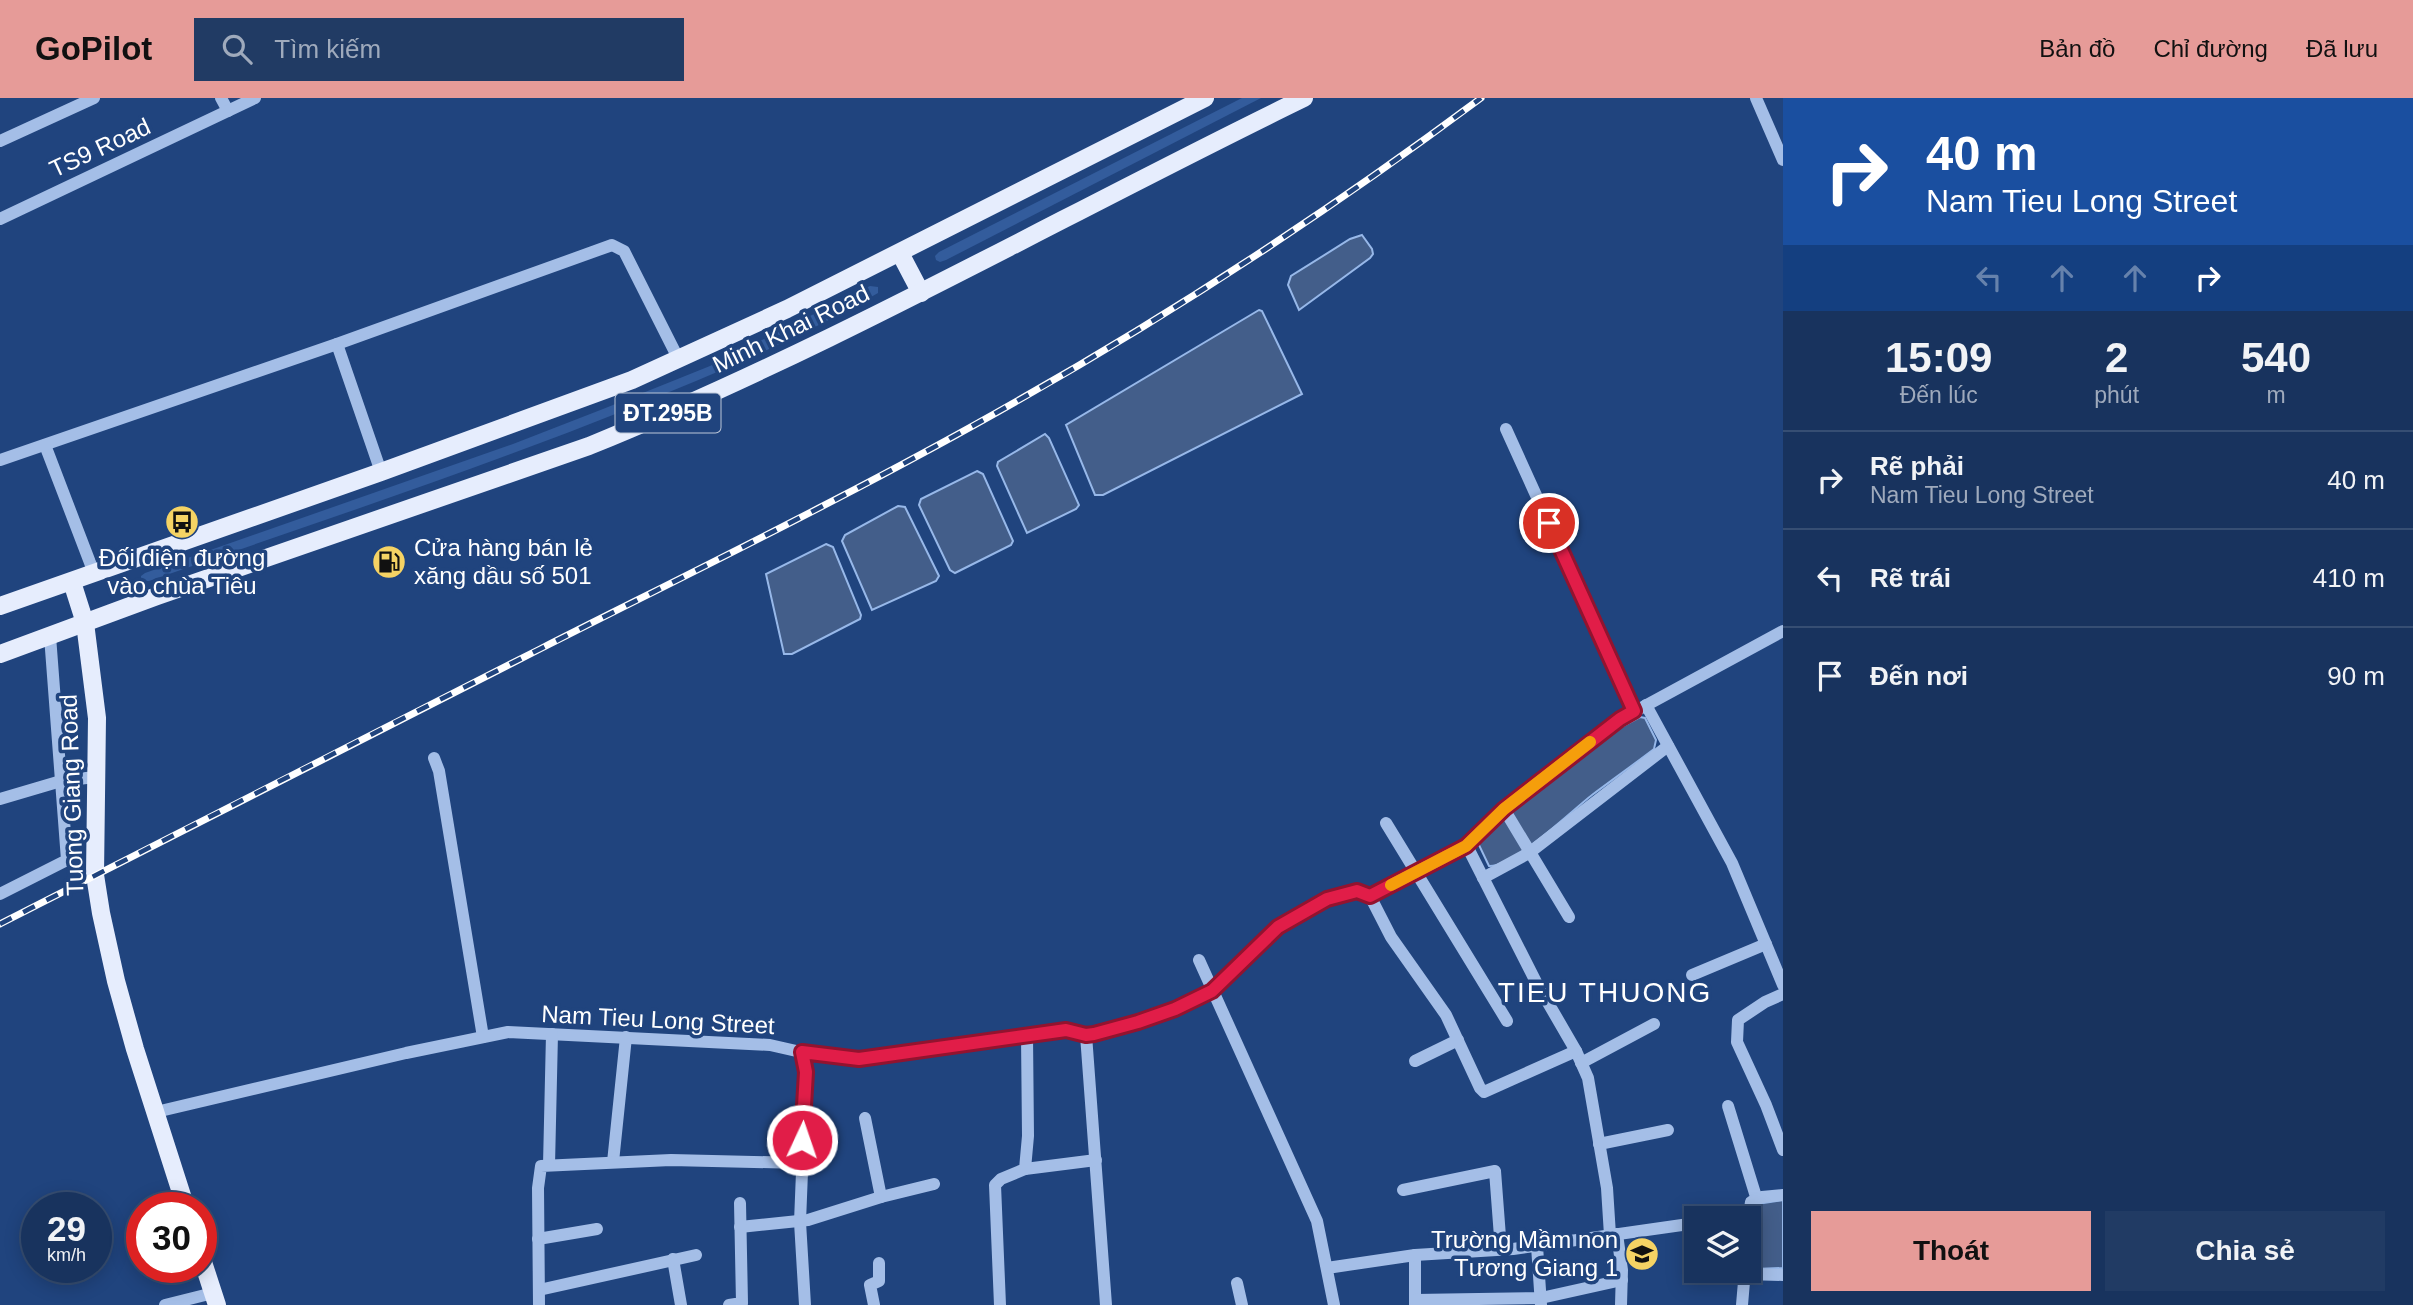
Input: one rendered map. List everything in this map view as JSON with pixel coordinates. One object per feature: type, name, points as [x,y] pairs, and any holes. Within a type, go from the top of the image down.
[{"type":"main road","name":"Minh Khai Road","points":[[0,606],[589,398],[679,360],[900,253],[1205,98]]},
{"type":"main road","name":"Minh Khai Road","points":[[0,654],[589,446],[733,385],[921,293],[1304,98]]},
{"type":"main road","points":[[900,253],[921,293]]},
{"type":"main road","name":"Tuong Giang Road","points":[[72,582],[85,623],[97,718],[95,875],[116,981],[181,1192]]},
{"type":"street","points":[[0,141],[94,98]]},
{"type":"street","points":[[221,98],[228,111]]},
{"type":"street","name":"TS9 Road","points":[[0,219],[256,98]]},
{"type":"street","points":[[1759,99],[1783,160]]},
{"type":"street","points":[[0,460],[337,344],[612,244],[624,251],[679,360]]},
{"type":"street","points":[[337,344],[382,472]]},
{"type":"street","points":[[1506,429],[1634,711]]},
{"type":"street","points":[[45,445],[94,573]]},
{"type":"street","name":"Nam Tieu Long Street","points":[[156,1112],[508,1032],[770,1045],[859,1059],[1066,1030],[1086,1035],[1158,1015],[1212,991],[1278,927],[1327,899],[1357,891],[1370,896],[1466,846],[1505,811],[1620,719],[1783,631]]},
{"type":"street","points":[[0,894],[67,860],[50,636]]},
{"type":"street","points":[[1646,705],[1732,863],[1783,985]]},
{"type":"street","points":[[1483,878],[1529,853],[1668,746]]},
{"type":"street","points":[[434,758],[439,771],[482,1037]]},
{"type":"street","points":[[0,799],[61,780],[95,777]]},
{"type":"street","points":[[1505,811],[1569,917]]},
{"type":"street","points":[[1386,823],[1507,1021]]},
{"type":"street","points":[[1466,846],[1588,1078],[1622,1280],[1621,1305]]},
{"type":"street","points":[[1370,896],[1391,937],[1446,1015],[1484,1092],[1578,1057],[1654,1024]]},
{"type":"street","points":[[1692,975],[1766,944]]},
{"type":"street","points":[[1199,960],[1317,1221],[1334,1305]]},
{"type":"street","points":[[1783,994],[1738,1020],[1737,1042],[1779,1135],[1783,1150]]},
{"type":"street","points":[[549,1165],[552,1034]]},
{"type":"street","points":[[1086,1035],[1106,1305]]},
{"type":"street","points":[[1025,1169],[1028,1136],[1027,1036]]},
{"type":"street","points":[[612,1162],[626,1037]]},
{"type":"street","points":[[1415,1061],[1458,1040]]},
{"type":"street","points":[[802,1052],[806,1072],[800,1222],[805,1305]]},
{"type":"street","points":[[1728,1106],[1756,1200]]},
{"type":"street","points":[[865,1118],[881,1197]]},
{"type":"street","points":[[1599,1144],[1668,1130]]},
{"type":"street","points":[[538,1305],[538,1188],[541,1167],[671,1160],[801,1163]]},
{"type":"street","points":[[1000,1305],[995,1185],[1001,1179],[1025,1169],[1096,1160]]},
{"type":"street","points":[[1403,1190],[1494,1171],[1501,1250]]},
{"type":"street","points":[[740,1227],[800,1222],[934,1184]]},
{"type":"street","points":[[1750,1206],[1751,1202],[1756,1200],[1783,1195]]},
{"type":"street","points":[[729,1305],[742,1303],[740,1203]]},
{"type":"street","points":[[1327,1268],[1415,1255],[1537,1246],[1684,1225]]},
{"type":"street","points":[[538,1239],[597,1229]]},
{"type":"street","points":[[1537,1246],[1541,1302]]},
{"type":"street","points":[[538,1290],[696,1255]]},
{"type":"street","points":[[1415,1255],[1415,1303],[1541,1302],[1622,1280]]},
{"type":"street","points":[[673,1259],[681,1305]]},
{"type":"street","points":[[874,1305],[870,1286],[879,1281],[879,1264]]},
{"type":"street","points":[[1761,1273],[1783,1275]]},
{"type":"street","points":[[1237,1283],[1242,1305]]},
{"type":"street","points":[[1742,1305],[1744,1283]]},
{"type":"street","points":[[165,1305],[215,1299]]},
{"type":"shaded area","points":[[1242,98],[1261,98],[946,260],[936,260],[935,256],[939,252]]},
{"type":"shaded area","points":[[1362,235],[1372,249],[1370,258],[1299,310],[1288,285],[1291,276],[1350,239]]},
{"type":"shaded area","points":[[870,286],[878,287],[878,293],[817,326],[628,409],[390,498],[149,581],[141,581],[141,576],[145,573],[513,444],[710,366]]},
{"type":"shaded area","points":[[1259,310],[1262,311],[1302,394],[1103,495],[1095,495],[1066,425]]},
{"type":"shaded area","points":[[1045,434],[1079,505],[1027,533],[997,466],[998,462]]},
{"type":"shaded area","points":[[977,471],[983,474],[1013,541],[1011,545],[955,573],[950,570],[919,505],[921,499]]},
{"type":"shaded area","points":[[898,506],[905,507],[939,576],[936,581],[872,610],[842,541],[845,535]]},
{"type":"shaded area","points":[[826,544],[833,547],[861,615],[860,619],[792,654],[784,654],[766,574]]},
{"type":"shaded area","points":[[1640,717],[1645,718],[1656,740],[1654,749],[1513,858],[1489,866],[1478,843],[1499,821],[1610,733]]},
{"type":"shaded area","points":[[1783,1200],[1783,1268],[1761,1269],[1761,1206],[1756,1206]]},
{"type":"railway","points":[[0,924],[780,528],[958,434],[1137,331],[1254,257],[1481,98]]},
{"type":"slow traffic","points":[[1391,885],[1466,846],[1504,809],[1590,742]]},
{"type":"place","name":"Đối diện đường vào chùa Tiêu","points":[[182,522]]},
{"type":"place","name":"Cửa hàng bán lẻ xăng dầu số 501","points":[[389,562]]},
{"type":"place","name":"Trường Mầm non Tương Giang 1","points":[[1642,1254]]},
{"type":"district","name":"TIEU THUONG","points":[[1605,992]]},
{"type":"route","points":[[802,1140],[806,1072],[802,1052],[859,1059],[1066,1030],[1086,1035],[1138,1022],[1175,1009],[1212,991],[1278,927],[1327,899],[1357,891],[1370,896],[1466,846],[1504,809],[1634,711],[1549,523]]}]
